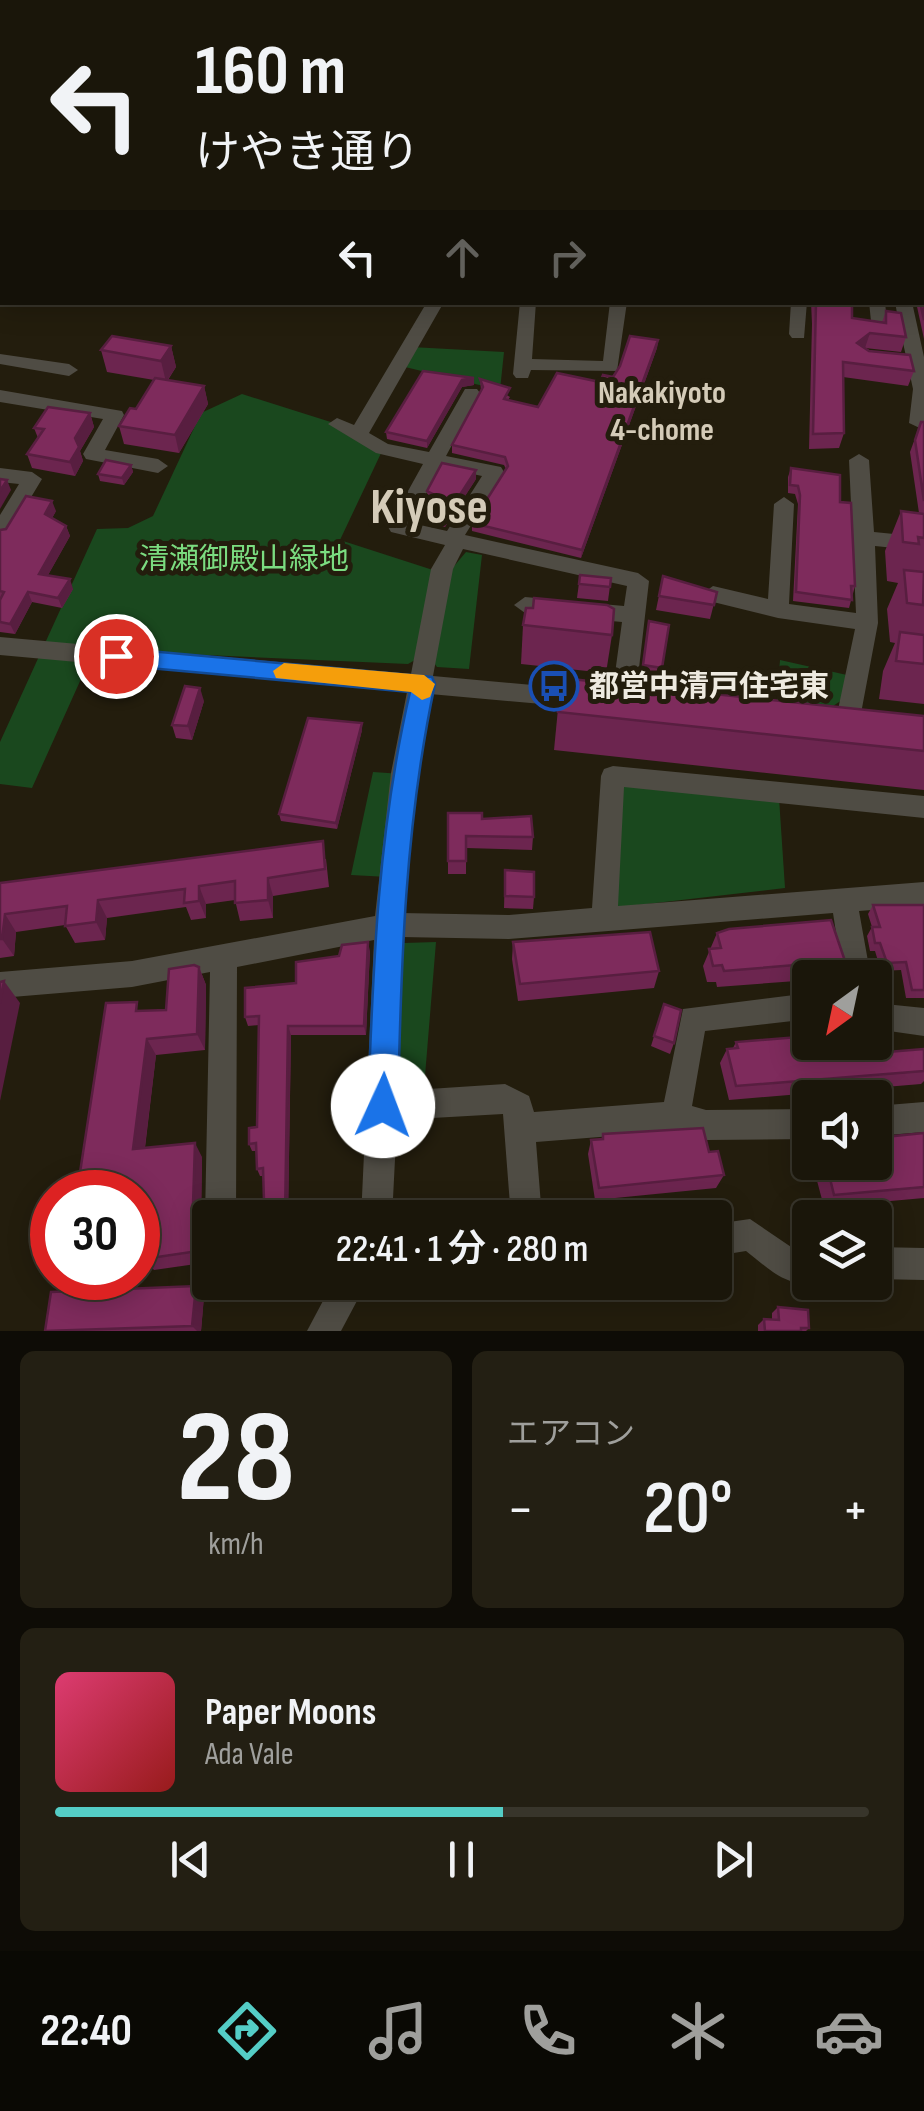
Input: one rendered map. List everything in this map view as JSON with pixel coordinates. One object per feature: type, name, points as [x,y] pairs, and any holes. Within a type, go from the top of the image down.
[{"type":"street","points":[[358,435],[434,305]]},
{"type":"street","points":[[528,305],[523,371],[612,366],[618,305]]},
{"type":"street","points":[[798,334],[800,305]]},
{"type":"street","points":[[877,305],[878,316],[904,311],[907,361],[922,389],[918,423],[924,424]]},
{"type":"street","points":[[0,358],[69,370]]},
{"type":"street","points":[[0,646],[632,703],[638,581],[398,527],[471,392]]},
{"type":"street","points":[[0,396],[115,415],[93,454],[158,466]]},
{"type":"street","points":[[338,424],[383,449],[494,472],[455,536],[457,542],[442,569],[424,684],[404,773],[390,926],[377,1200]]},
{"type":"street","points":[[847,724],[867,622],[859,460]]},
{"type":"street","points":[[0,474],[32,480],[0,532]]},
{"type":"street","points":[[778,610],[784,504]]},
{"type":"street","points":[[864,538],[924,544]]},
{"type":"street","points":[[713,594],[778,610],[867,622]]},
{"type":"street","points":[[525,605],[634,616]]},
{"type":"street","points":[[604,919],[613,776],[924,807]]},
{"type":"street","points":[[0,984],[117,976],[390,926],[510,927],[924,894]]},
{"type":"street","points":[[844,900],[854,960]]},
{"type":"street","points":[[220,1200],[224,959]]},
{"type":"street","points":[[676,1116],[694,1019],[792,1008]]},
{"type":"street","points":[[892,1018],[924,1022]]},
{"type":"street","points":[[383,1106],[505,1099],[520,1106],[526,1200]]},
{"type":"street","points":[[522,1128],[676,1116],[706,1125],[792,1124]]},
{"type":"street","points":[[892,1120],[924,1117]]},
{"type":"street","points":[[732,1238],[750,1235],[792,1267]]},
{"type":"street","points":[[892,1263],[924,1264]]},
{"type":"street","points":[[322,1331],[340,1300]]},
{"type":"green space","points":[[411,347],[504,352],[500,390],[401,366]]},
{"type":"green space","name":"清瀬御殿山緑地","points":[[242,394],[337,424],[383,449],[340,540],[436,571],[415,660],[408,664],[94,650],[32,788],[0,784],[0,742],[97,529],[128,528],[153,516],[201,413]]},
{"type":"green space","points":[[466,552],[482,555],[469,669],[437,667],[432,660],[450,571]]},
{"type":"green space","points":[[780,660],[847,675],[842,700],[833,706],[777,701]]},
{"type":"green space","points":[[373,772],[402,774],[388,877],[351,875]]},
{"type":"green space","points":[[617,784],[779,798],[785,888],[612,908]]},
{"type":"green space","points":[[436,942],[424,1088],[403,1089],[396,1081],[404,943]]},
{"type":"building","points":[[816,305],[852,305],[852,318],[886,323],[886,311],[901,313],[906,337],[870,333],[857,343],[869,351],[910,355],[914,371],[843,362],[844,433],[813,434]]},
{"type":"building","points":[[112,336],[171,346],[161,361],[101,350]]},
{"type":"building","points":[[630,336],[658,340],[582,550],[472,523],[508,466],[505,457],[452,445],[483,387],[480,379],[510,388],[504,399],[538,407],[557,373],[600,382],[603,375],[613,377]]},
{"type":"building","points":[[423,371],[474,378],[462,380],[427,441],[386,432]]},
{"type":"building","points":[[155,378],[204,386],[175,435],[119,426],[130,408],[136,409]]},
{"type":"building","points":[[48,407],[90,413],[75,438],[79,447],[70,462],[27,454],[44,429],[34,428]]},
{"type":"building","points":[[924,422],[924,501],[915,440]]},
{"type":"building","points":[[106,460],[131,465],[122,478],[98,474]]},
{"type":"building","points":[[442,463],[476,470],[445,518],[429,514],[437,496],[427,491]]},
{"type":"building","points":[[791,468],[840,475],[840,502],[851,503],[855,586],[851,586],[852,600],[796,592],[800,495],[798,486],[790,485]]},
{"type":"building","points":[[26,496],[52,501],[45,514],[66,526],[39,574],[70,579],[58,598],[28,592],[10,624],[0,622],[4,592],[0,591],[0,530],[6,529]]},
{"type":"building","points":[[901,511],[924,514],[924,538],[918,537],[919,544],[903,542]]},
{"type":"building","points":[[904,570],[924,572],[923,605],[907,603]]},
{"type":"building","points":[[580,575],[611,578],[610,587],[579,584]]},
{"type":"building","points":[[663,576],[717,592],[714,605],[659,596]]},
{"type":"building","points":[[534,598],[607,605],[614,609],[612,635],[523,625],[526,608],[533,608]]},
{"type":"building","points":[[649,621],[669,625],[662,668],[643,665]]},
{"type":"building","points":[[900,632],[924,635],[924,664],[896,661]]},
{"type":"building","points":[[561,678],[924,716],[924,751],[558,712]]},
{"type":"building","points":[[185,686],[200,688],[188,726],[172,725]]},
{"type":"building","points":[[308,718],[362,723],[336,823],[279,814]]},
{"type":"building","points":[[448,813],[482,813],[482,819],[531,816],[533,837],[466,836],[466,861],[448,861]]},
{"type":"building","points":[[323,841],[325,869],[268,878],[268,900],[235,903],[235,881],[199,886],[199,901],[184,903],[185,889],[98,900],[96,922],[65,926],[67,906],[5,914],[0,939],[0,883]]},
{"type":"building","points":[[505,870],[534,872],[534,897],[505,896]]},
{"type":"building","points":[[873,905],[924,905],[924,990],[912,990],[906,962],[886,960],[880,943],[875,943],[872,927],[880,927]]},
{"type":"building","points":[[831,920],[845,960],[792,960],[792,965],[724,971],[722,965],[713,966],[709,949],[721,948],[717,933]]},
{"type":"building","points":[[650,932],[659,971],[520,984],[513,942]]},
{"type":"building","points":[[368,942],[364,1026],[288,1026],[285,1200],[264,1200],[263,1168],[257,1169],[256,1143],[249,1144],[249,1128],[257,1127],[259,1016],[245,1017],[245,988],[296,983],[296,962],[339,956],[342,945]]},
{"type":"building","points":[[199,967],[197,1034],[147,1039],[133,1149],[195,1143],[192,1252],[160,1257],[160,1170],[80,1170],[106,1003],[137,1002],[136,1011],[166,1010],[169,969]]},
{"type":"building","points":[[664,1004],[681,1010],[674,1043],[654,1036]]},
{"type":"building","points":[[792,1037],[792,1060],[892,1060],[892,1052],[924,1049],[924,1071],[736,1086],[727,1049],[738,1048],[736,1042]]},
{"type":"building","points":[[703,1128],[709,1152],[718,1151],[724,1175],[599,1188],[591,1140],[603,1139],[603,1134]]},
{"type":"building","points":[[924,1133],[924,1187],[834,1195],[830,1180],[892,1180],[892,1136]]},
{"type":"building","points":[[192,1286],[192,1326],[45,1331],[50,1300],[160,1300],[160,1287]]},
{"type":"building","points":[[778,1307],[808,1310],[809,1328],[765,1331],[764,1319],[779,1320]]},
{"type":"slow traffic","points":[[284,671],[424,684],[422,691]]},
{"type":"place","name":"都営中清戸住宅東","points":[[554,686]]},
{"type":"district","name":"Nakakiyoto 4-chome","points":[[662,410]]},
{"type":"district","name":"Kiyose","points":[[429,505]]},
{"type":"route","points":[[116,656],[424,684],[404,773],[388,909],[383,1106]]}]
